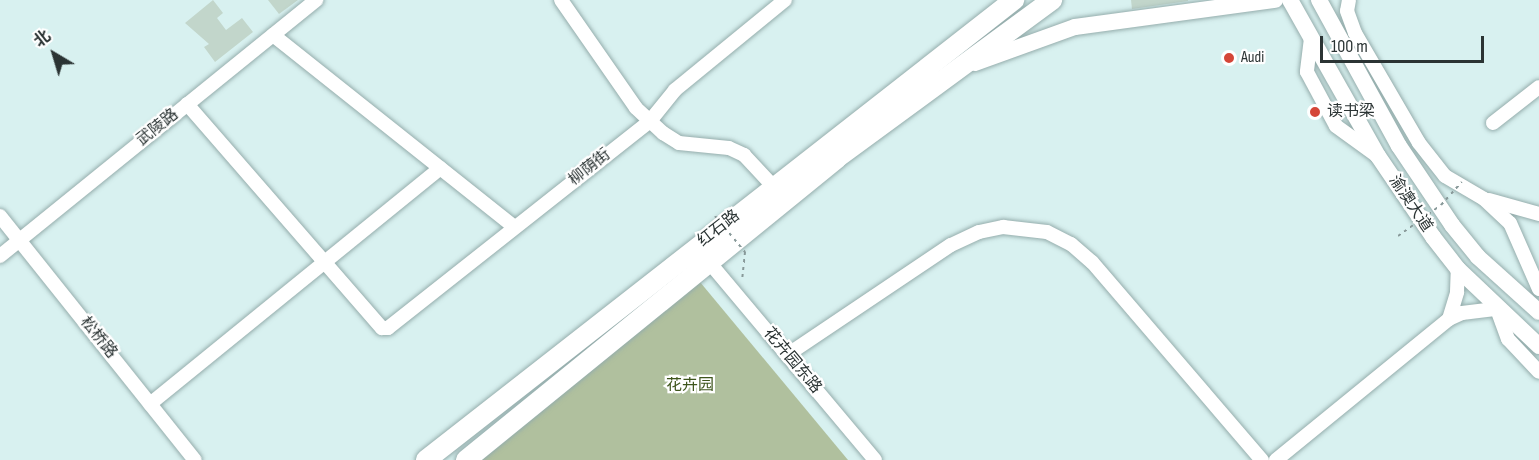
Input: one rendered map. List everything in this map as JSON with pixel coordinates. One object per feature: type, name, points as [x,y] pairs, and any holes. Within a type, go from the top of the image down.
[{"type":"highway","name":"红石路","points":[[426,460],[773,186],[1014,0]]},
{"type":"highway","name":"红石路","points":[[466,460],[837,158],[1052,0]]},
{"type":"main road","name":"红石路","points":[[959,69],[1075,27],[1275,0]]},
{"type":"main road","name":"渝澳大道","points":[[1290,0],[1378,156],[1458,269],[1497,309],[1539,346]]},
{"type":"main road","name":"渝澳大道","points":[[1319,0],[1399,146],[1452,225],[1478,257],[1539,312]]},
{"type":"street","name":"武陵路","points":[[0,256],[316,0]]},
{"type":"street","points":[[561,0],[636,108],[679,143],[729,148],[744,155],[773,186]]},
{"type":"street","name":"柳荫街","points":[[326,261],[382,328],[388,328],[650,120],[675,90],[785,0]]},
{"type":"street","points":[[1349,0],[1347,11],[1355,33],[1419,143],[1445,176],[1484,198],[1539,214]]},
{"type":"street","points":[[273,35],[514,227]]},
{"type":"street","points":[[1493,123],[1539,87]]},
{"type":"street","points":[[186,104],[326,261]]},
{"type":"street","points":[[150,404],[440,168]]},
{"type":"street","points":[[1484,198],[1510,224],[1539,289]]},
{"type":"street","name":"松桥路","points":[[0,216],[195,460]]},
{"type":"street","points":[[787,355],[951,245],[979,232],[1003,227],[1047,232],[1071,244],[1092,262],[1262,460]]},
{"type":"street","name":"花卉园东路","points":[[709,262],[875,460]]},
{"type":"street","points":[[1449,319],[1457,292],[1458,269]]},
{"type":"street","points":[[1276,460],[1449,319],[1470,310],[1497,309],[1508,339],[1539,372]]},
{"type":"path","points":[[1398,236],[1441,205],[1462,182]]},
{"type":"path","points":[[715,216],[745,252],[742,281]]},
{"type":"green space","name":"花卉园","points":[[700,282],[848,460],[482,460]]},
{"type":"building","points":[[213,0],[223,13],[217,18],[226,30],[242,18],[253,32],[215,62],[204,47],[209,44],[185,23]]},
{"type":"building","points":[[268,0],[298,0],[279,14]]},
{"type":"building","points":[[1131,0],[1188,0],[1188,1],[1132,9]]},
{"type":"place","name":"Audi","points":[[1229,58]]},
{"type":"place","name":"读书梁","points":[[1315,112]]}]
